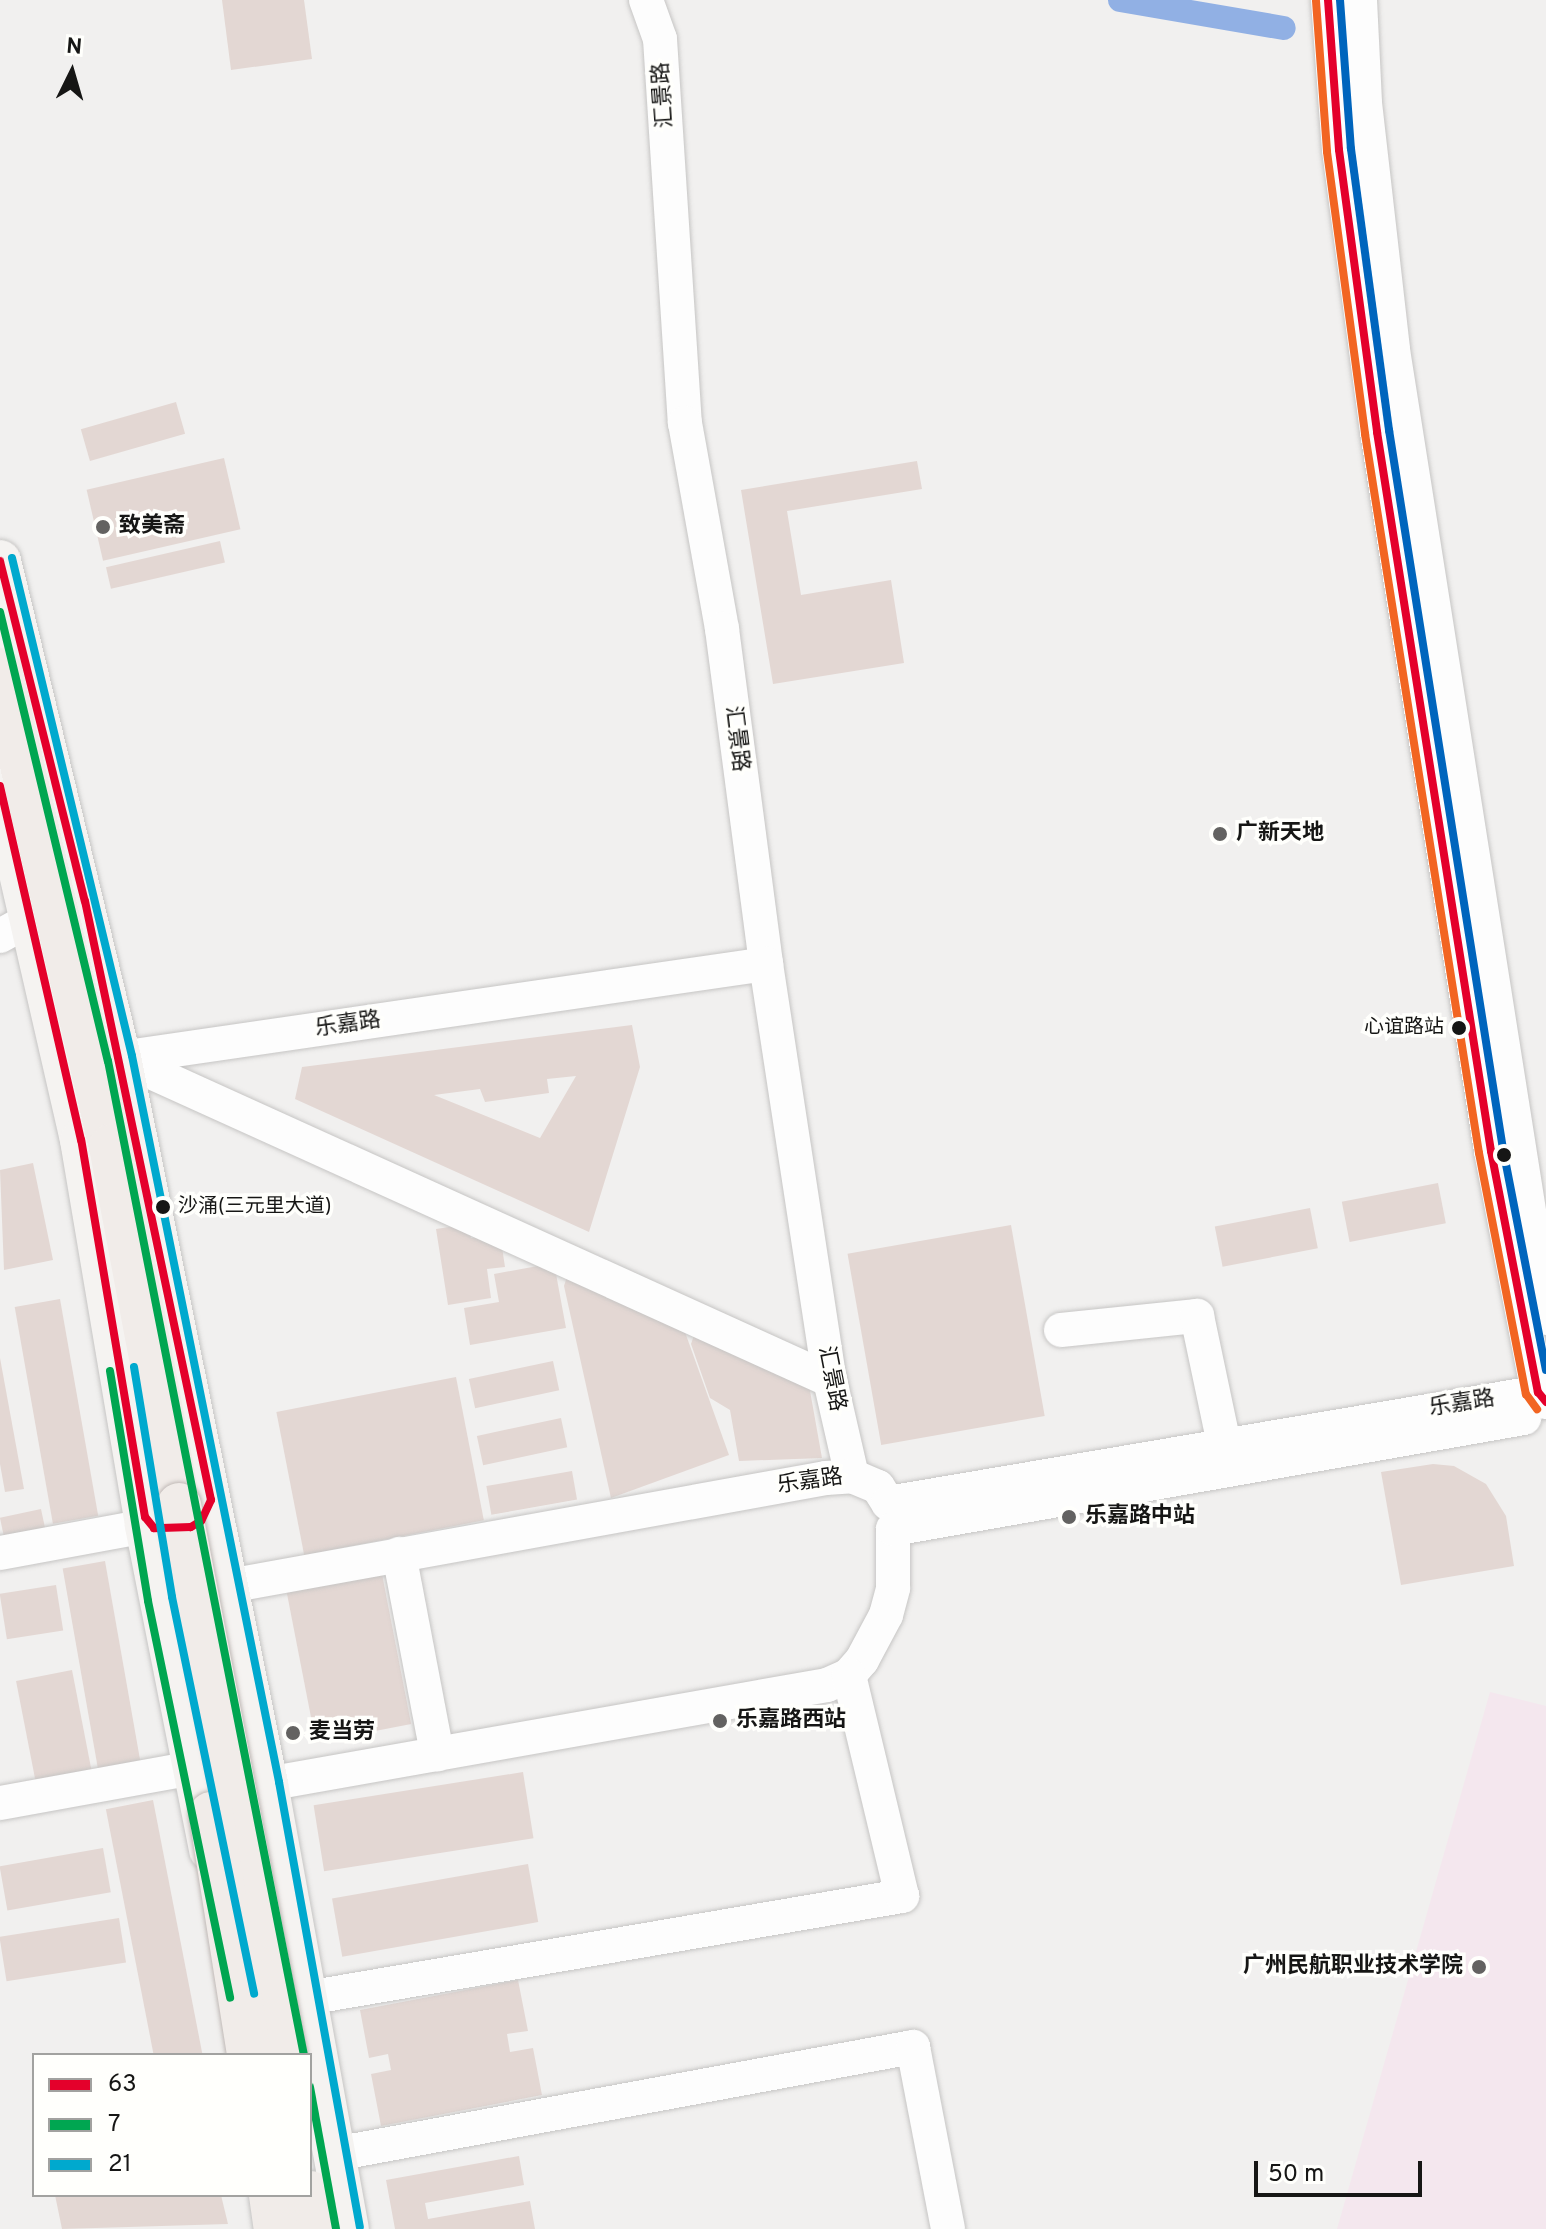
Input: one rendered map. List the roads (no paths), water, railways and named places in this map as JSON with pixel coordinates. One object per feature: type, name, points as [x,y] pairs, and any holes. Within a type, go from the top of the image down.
[{"type":"highway","points":[[0,670],[107,1130],[170,1512],[203,1765],[252,2053]]},
{"type":"highway","points":[[170,1512],[285,2053]]},
{"type":"highway","points":[[274,2197],[311,2223]]},
{"type":"main road","points":[[0,561],[120,1058],[170,1512],[160,1599],[252,2053]]},
{"type":"main road","points":[[0,786],[16,928],[90,1186],[170,1512],[228,1585],[335,2154],[311,2223],[285,2197]]},
{"type":"street","name":"汇景路","points":[[646,0],[660,39],[685,423],[722,629],[766,964],[830,1380],[852,1476]]},
{"type":"street","points":[[1328,0],[1339,150],[1377,432],[1491,1151],[1544,1400]]},
{"type":"street","points":[[1360,0],[1366,117],[1393,350],[1546,1318]]},
{"type":"street","name":"乐嘉路","points":[[120,1058],[766,964]]},
{"type":"street","points":[[120,1058],[830,1380]]},
{"type":"street","points":[[1061,1330],[1197,1316],[1224,1444]]},
{"type":"street","name":"乐嘉路","points":[[891,1516],[1224,1444],[1544,1400]]},
{"type":"street","name":"乐嘉路","points":[[891,1516],[1544,1400]]},
{"type":"street","name":"乐嘉路","points":[[160,1599],[399,1554],[852,1476],[878,1487],[891,1516]]},
{"type":"street","points":[[0,1553],[170,1512]]},
{"type":"street","points":[[267,1784],[801,1691],[849,1675],[886,1615],[893,1588],[891,1516]]},
{"type":"street","points":[[399,1554],[437,1754]]},
{"type":"street","points":[[307,1998],[902,1896],[849,1675]]},
{"type":"street","points":[[0,1803],[193,1768]]},
{"type":"street","points":[[335,2154],[913,2047],[948,2229]]},
{"type":"waterway","points":[[1120,0],[1284,28]]},
{"type":"place","name":"致美斋","points":[[103,527]]},
{"type":"place","name":"广新天地","points":[[1220,834]]},
{"type":"place","name":"心谊路站","points":[[1459,1028]]},
{"type":"place","name":"沙涌(三元里大道)","points":[[163,1207]]},
{"type":"place","name":"乐嘉路中站","points":[[1069,1517]]},
{"type":"place","name":"乐嘉路西站","points":[[720,1721]]},
{"type":"place","name":"麦当劳","points":[[293,1733]]},
{"type":"place","name":"广州民航职业技术学院","points":[[1479,1967]]}]
